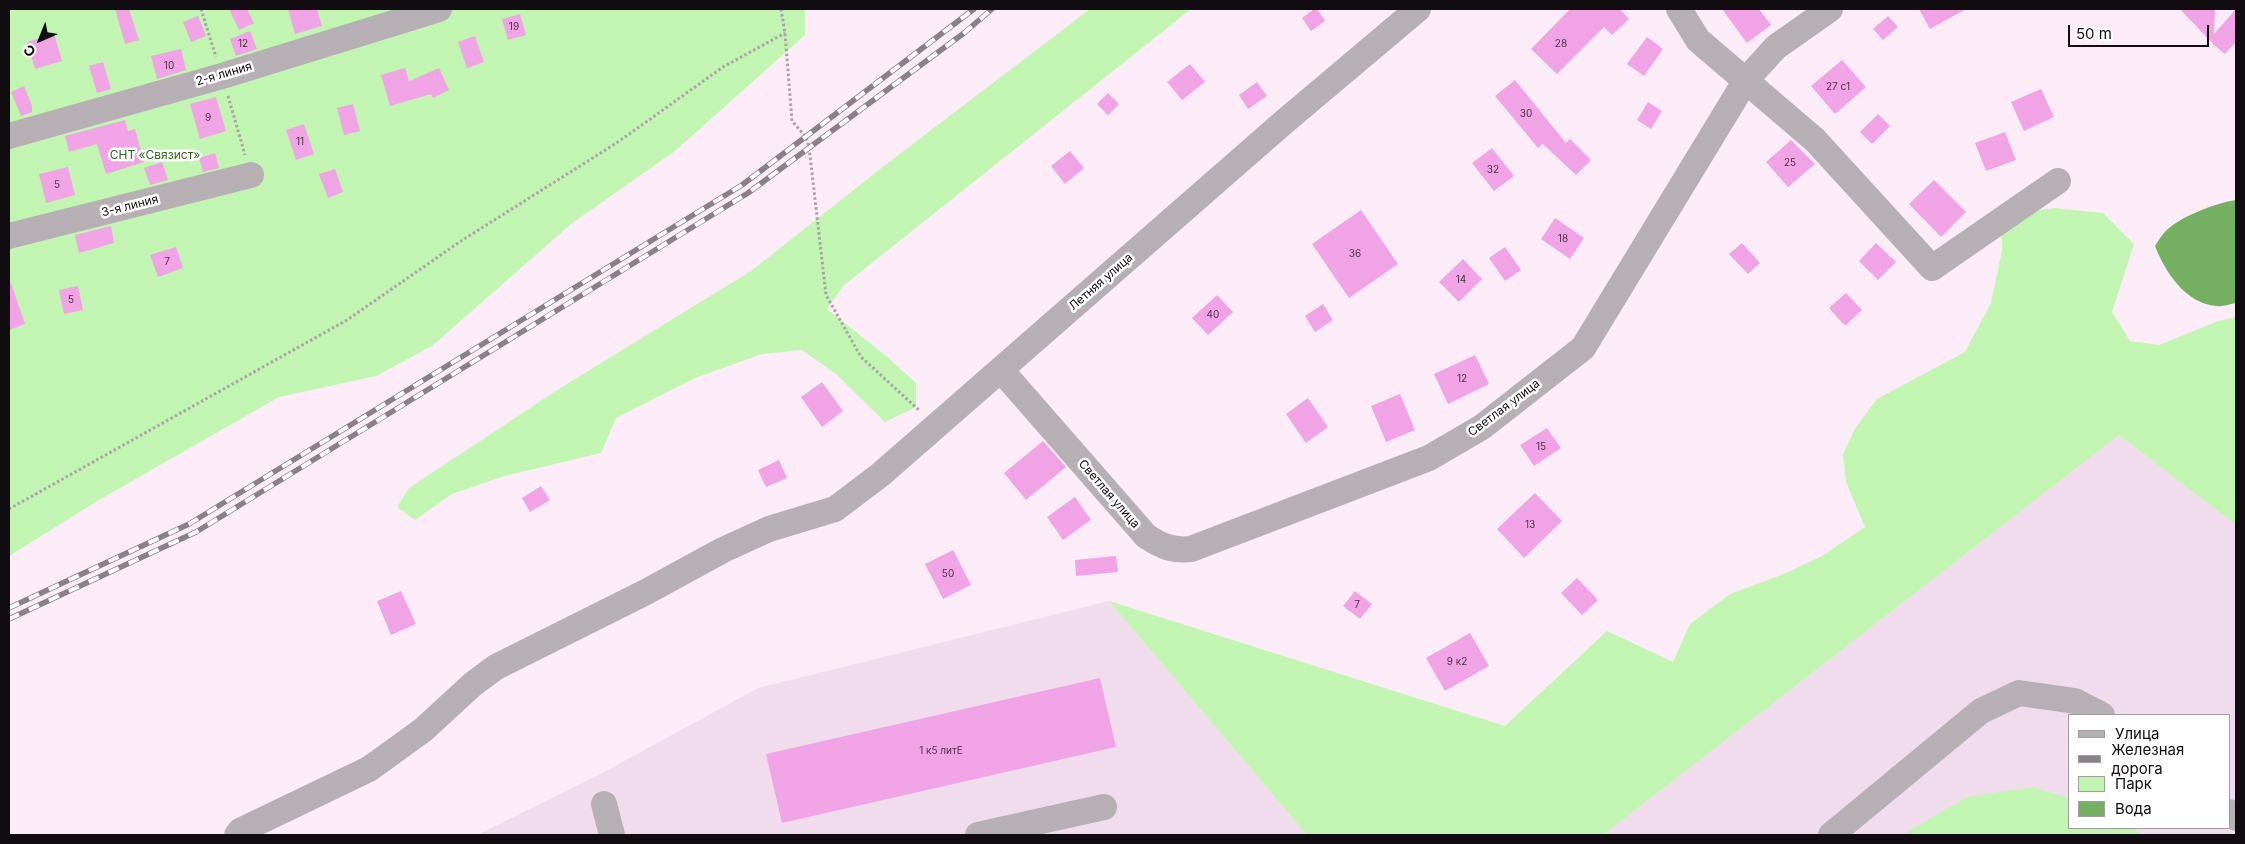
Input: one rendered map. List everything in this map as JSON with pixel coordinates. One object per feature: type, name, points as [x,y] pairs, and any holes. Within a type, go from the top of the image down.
[{"type":"street","name":"2-я линия","points":[[9,136],[222,76],[439,9]]},
{"type":"street","name":"Летняя улица","points":[[237,835],[240,831],[369,769],[423,730],[472,684],[496,667],[646,592],[723,550],[769,529],[834,509],[880,475],[1284,122],[1418,9]]},
{"type":"street","points":[[1679,9],[1698,40],[1815,140],[1932,268],[2058,181]]},
{"type":"street","name":"Светлая улица","points":[[1001,370],[1146,536],[1160,545],[1175,550],[1191,549],[1430,458],[1482,427],[1583,348],[1746,80],[1776,47],[1830,9]]},
{"type":"street","name":"3-я линия","points":[[9,236],[251,175]]},
{"type":"street","points":[[1831,835],[1981,711],[2019,693],[2075,701],[2100,714]]},
{"type":"street","points":[[604,804],[612,835]]},
{"type":"street","points":[[978,835],[1104,807]]},
{"type":"path","points":[[780,9],[785,33],[792,121],[806,137],[809,147],[826,295],[861,356],[937,426]]},
{"type":"path","points":[[9,509],[347,320],[460,241],[618,142],[723,67],[785,33]]},
{"type":"shaded area","points":[[2119,435],[2236,525],[2236,835],[1603,835]]},
{"type":"shaded area","points":[[1109,601],[1307,835],[477,835],[604,772],[758,688]]},
{"type":"green space","name":"СНТ «Связист»","points":[[9,9],[805,9],[805,35],[675,151],[571,224],[432,346],[376,376],[279,397],[99,500],[9,556]]},
{"type":"green space","points":[[1090,9],[1191,9],[844,285],[827,309],[886,356],[916,383],[916,407],[885,422],[836,374],[802,350],[762,354],[695,378],[616,418],[601,453],[504,476],[452,494],[415,520],[397,507],[409,488],[562,387],[751,271],[884,166]]},
{"type":"green space","points":[[2054,208],[2103,213],[2134,244],[2112,312],[2130,341],[2159,345],[2218,321],[2236,317],[2236,525],[2119,435],[1603,835],[1307,835],[1109,601],[1505,726],[1607,631],[1673,662],[1690,624],[1730,594],[1784,574],[1822,556],[1865,527],[1846,482],[1843,454],[1856,427],[1877,399],[1965,352],[1991,303],[2002,251],[2002,234],[2024,212]]},
{"type":"green space","points":[[2032,787],[2068,798],[2068,829],[2133,829],[2141,835],[1902,835],[1967,797]]},
{"type":"water","points":[[2236,200],[2236,303],[2224,306],[2206,304],[2186,293],[2178,285],[2159,256],[2155,246],[2170,227],[2188,216],[2218,204]]},
{"type":"building","points":[[115,9],[129,9],[139,40],[125,44]]},
{"type":"building","points":[[229,9],[247,9],[254,23],[239,30]]},
{"type":"building","points":[[288,9],[317,9],[322,26],[295,34]]},
{"type":"building","points":[[1314,9],[1317,9],[1325,21],[1311,31],[1302,18]]},
{"type":"building","points":[[1570,9],[1620,9],[1629,19],[1612,35],[1604,27],[1557,74],[1531,49]]},
{"type":"building","points":[[1722,9],[1759,9],[1771,25],[1747,43]]},
{"type":"building","points":[[1919,9],[1966,9],[1930,29]]},
{"type":"building","points":[[2180,9],[2215,9],[2214,34],[2236,9],[2236,42],[2225,54]]},
{"type":"building","points":[[520,14],[526,35],[508,40],[502,19]]},
{"type":"building","points":[[198,16],[206,36],[191,42],[183,22]]},
{"type":"building","points":[[1888,16],[1898,27],[1883,40],[1873,29]]},
{"type":"building","points":[[250,31],[257,49],[236,56],[230,39]]},
{"type":"building","points":[[54,34],[62,61],[35,69],[27,42]]},
{"type":"building","points":[[475,36],[484,62],[467,68],[458,42]]},
{"type":"building","points":[[1647,37],[1663,49],[1644,76],[1627,64]]},
{"type":"building","points":[[181,49],[186,70],[157,79],[151,56]]},
{"type":"building","points":[[1842,60],[1866,87],[1835,114],[1811,86]]},
{"type":"building","points":[[103,62],[111,89],[97,93],[89,66]]},
{"type":"building","points":[[1190,64],[1205,82],[1182,100],[1167,82]]},
{"type":"building","points":[[405,68],[409,81],[439,68],[449,90],[433,98],[431,94],[390,106],[381,75]]},
{"type":"building","points":[[1515,80],[1566,143],[1570,139],[1591,160],[1576,175],[1543,144],[1538,148],[1495,96]]},
{"type":"building","points":[[1257,82],[1267,96],[1248,109],[1239,95]]},
{"type":"building","points":[[24,86],[32,106],[32,112],[21,116],[11,92]]},
{"type":"building","points":[[2041,89],[2054,117],[2024,131],[2011,102]]},
{"type":"building","points":[[1108,93],[1119,104],[1108,115],[1097,104]]},
{"type":"building","points":[[216,97],[226,131],[200,139],[190,104]]},
{"type":"building","points":[[1648,102],[1662,111],[1651,129],[1637,120]]},
{"type":"building","points":[[353,104],[360,131],[344,135],[337,108]]},
{"type":"building","points":[[1878,114],[1890,126],[1872,144],[1860,132]]},
{"type":"building","points":[[125,120],[128,131],[135,129],[144,162],[106,174],[97,144],[69,152],[65,136]]},
{"type":"building","points":[[304,124],[314,154],[296,160],[286,130]]},
{"type":"building","points":[[2005,132],[2016,160],[1986,171],[1975,143]]},
{"type":"building","points":[[1791,140],[1815,164],[1788,187],[1766,162]]},
{"type":"building","points":[[1492,148],[1514,176],[1494,191],[1472,163]]},
{"type":"building","points":[[1070,151],[1084,168],[1065,184],[1051,166]]},
{"type":"building","points":[[215,153],[219,168],[203,172],[199,158]]},
{"type":"building","points":[[162,162],[168,180],[150,185],[144,168]]},
{"type":"building","points":[[68,167],[75,195],[46,203],[39,174]]},
{"type":"building","points":[[335,169],[343,192],[328,198],[319,174]]},
{"type":"building","points":[[1934,180],[1966,212],[1941,237],[1909,204]]},
{"type":"building","points":[[1361,210],[1398,264],[1349,298],[1312,244]]},
{"type":"building","points":[[1555,218],[1584,238],[1570,259],[1541,239]]},
{"type":"building","points":[[111,226],[114,243],[79,253],[75,235]]},
{"type":"building","points":[[1742,243],[1760,263],[1748,274],[1729,254]]},
{"type":"building","points":[[1876,243],[1896,262],[1878,280],[1859,261]]},
{"type":"building","points":[[176,247],[183,268],[158,277],[150,255]]},
{"type":"building","points":[[1505,247],[1521,270],[1505,281],[1489,258]]},
{"type":"building","points":[[1463,259],[1482,279],[1459,302],[1439,282]]},
{"type":"building","points":[[11,283],[25,324],[9,330],[9,284]]},
{"type":"building","points":[[78,286],[83,310],[64,314],[59,290]]},
{"type":"building","points":[[1846,293],[1862,310],[1845,326],[1829,308]]},
{"type":"building","points":[[1217,295],[1233,312],[1208,335],[1192,318]]},
{"type":"building","points":[[1323,304],[1333,320],[1315,332],[1305,316]]},
{"type":"building","points":[[1475,355],[1489,384],[1448,404],[1434,374]]},
{"type":"building","points":[[822,382],[843,411],[822,427],[801,397]]},
{"type":"building","points":[[1400,394],[1415,430],[1386,442],[1371,406]]},
{"type":"building","points":[[1308,398],[1328,427],[1306,443],[1286,414]]},
{"type":"building","points":[[1547,428],[1561,448],[1534,466],[1520,445]]},
{"type":"building","points":[[1043,441],[1066,467],[1026,500],[1004,473]]},
{"type":"building","points":[[779,460],[787,478],[766,487],[758,470]]},
{"type":"building","points":[[541,486],[550,500],[530,512],[522,498]]},
{"type":"building","points":[[1535,493],[1562,521],[1524,558],[1497,529]]},
{"type":"building","points":[[1075,497],[1091,520],[1063,540],[1047,517]]},
{"type":"building","points":[[953,550],[971,585],[943,599],[925,564]]},
{"type":"building","points":[[1116,556],[1118,572],[1076,576],[1075,560]]},
{"type":"building","points":[[1577,578],[1598,600],[1582,615],[1561,593]]},
{"type":"building","points":[[401,591],[416,624],[391,635],[377,601]]},
{"type":"building","points":[[1355,591],[1372,604],[1360,619],[1343,606]]},
{"type":"building","points":[[1470,633],[1489,666],[1445,691],[1426,658]]},
{"type":"building","points":[[1100,678],[1116,747],[782,823],[766,754]]},
{"type":"railway","points":[[9,608],[189,524],[742,185],[974,9]]},
{"type":"railway","points":[[9,619],[196,532],[748,193],[964,33],[992,9]]}]
